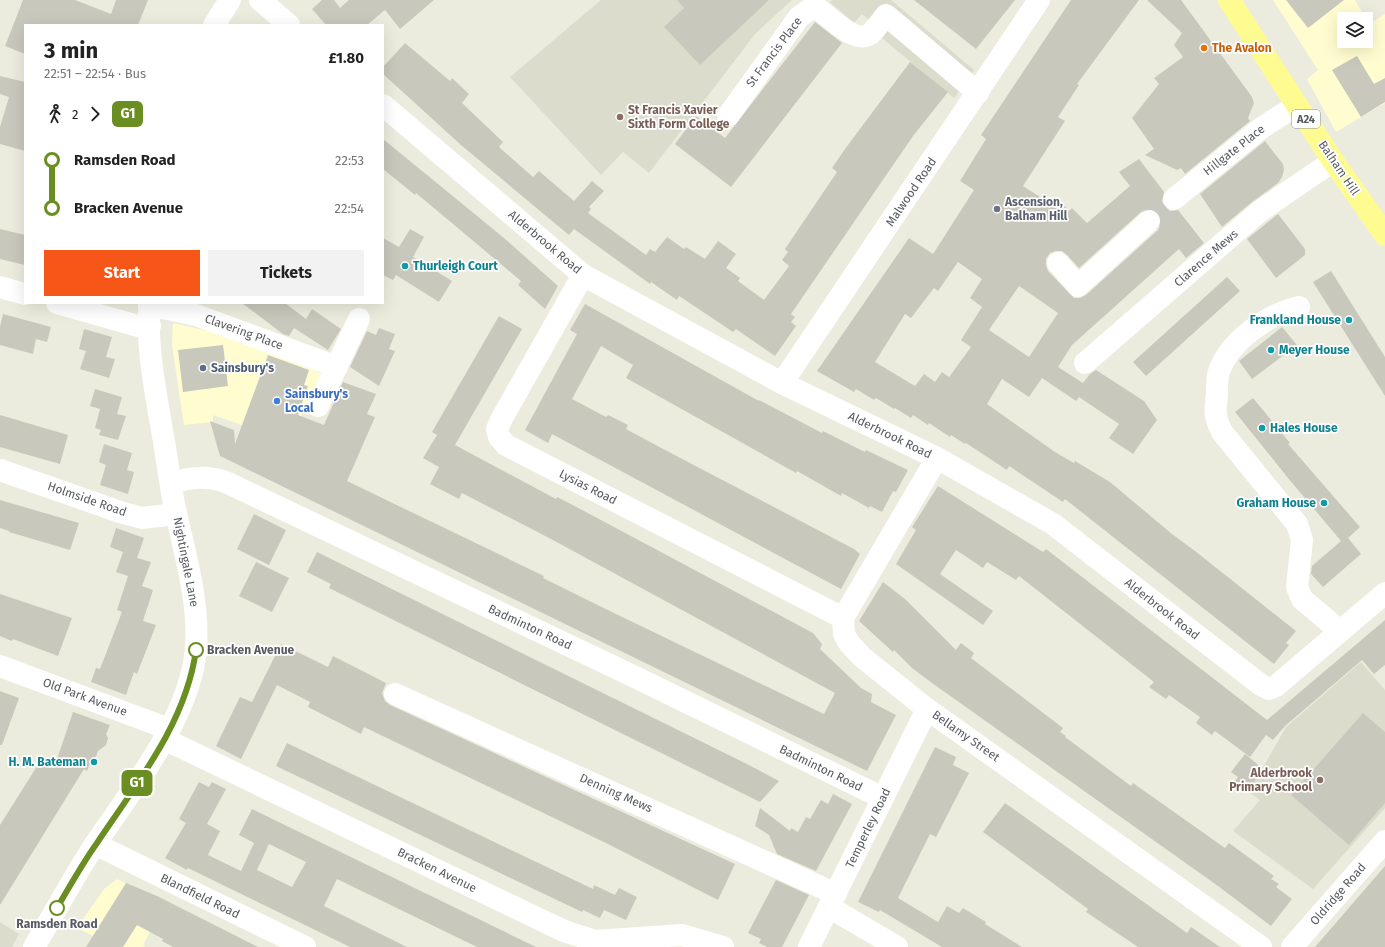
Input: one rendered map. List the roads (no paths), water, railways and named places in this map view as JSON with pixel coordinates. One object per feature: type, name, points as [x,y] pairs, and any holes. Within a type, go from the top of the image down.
[{"type":"highway","name":"Balham Hill","points":[[1229,0],[1333,160],[1385,235]]},
{"type":"street","points":[[215,24],[230,0]]},
{"type":"street","points":[[260,0],[288,24]]},
{"type":"street","name":"Malwood Road","points":[[782,383],[1039,0]]},
{"type":"street","name":"St Francis Place","points":[[728,116],[799,17],[809,10],[817,8],[843,29],[857,36],[869,34],[886,15],[978,93]]},
{"type":"street","name":"Hillgate Place","points":[[1174,199],[1260,129],[1297,105]]},
{"type":"street","name":"Alderbrook Road","points":[[384,106],[583,275],[782,383],[937,458],[1053,524],[1261,685],[1269,689],[1276,686],[1385,594]]},
{"type":"street","name":"Clarence Mews","points":[[1085,363],[1260,211],[1333,160]]},
{"type":"street","points":[[1058,263],[1078,286],[1149,221]]},
{"type":"street","name":"Lysias Road","points":[[583,275],[502,418],[497,429],[499,437],[506,445],[843,618]]},
{"type":"street","points":[[0,287],[24,294]]},
{"type":"street","name":"Clavering Place","points":[[61,304],[138,326],[150,312],[196,315],[336,366]]},
{"type":"street","points":[[1299,307],[1272,316],[1234,345],[1218,376],[1215,418],[1222,432],[1297,524],[1302,540],[1297,587],[1302,599],[1340,631]]},
{"type":"street","name":"Nightingale Lane","points":[[34,947],[95,844],[150,764],[167,734],[188,688],[194,666],[196,647],[196,614],[192,583],[176,514],[153,376],[150,312]]},
{"type":"street","points":[[318,406],[358,319]]},
{"type":"street","points":[[843,618],[937,458]]},
{"type":"street","name":"Holmside Road","points":[[0,470],[120,512],[142,518],[176,514]]},
{"type":"street","name":"Badminton Road","points":[[172,484],[202,478],[212,478],[228,483],[635,677],[882,798]]},
{"type":"street","name":"Bellamy Street","points":[[843,618],[844,634],[849,643],[862,657],[927,709],[1261,947]]},
{"type":"street","name":"Old Park Avenue","points":[[0,666],[167,734]]},
{"type":"street","name":"Denning Mews","points":[[395,694],[832,901],[897,947]]},
{"type":"street","name":"Temperley Road","points":[[809,947],[927,709]]},
{"type":"street","name":"Bracken Avenue","points":[[167,734],[564,931],[595,941],[682,935],[723,947]]},
{"type":"street","name":"Oldridge Road","points":[[1292,947],[1385,841]]},
{"type":"street","name":"Blandfield Road","points":[[95,844],[305,947]]},
{"type":"tunnel","points":[[1149,221],[1174,199]]},
{"type":"place","name":"The Avalon","points":[[1204,48]]},
{"type":"place","name":"St Francis Xavier Sixth Form College","points":[[620,117]]},
{"type":"place","name":"Ascension, Balham Hill","points":[[997,209]]},
{"type":"place","name":"Thurleigh Court","points":[[405,266]]},
{"type":"place","name":"Frankland House","points":[[1349,320]]},
{"type":"place","name":"Meyer House","points":[[1271,350]]},
{"type":"place","name":"Sainsbury's","points":[[203,368]]},
{"type":"place","name":"Sainsbury's Local","points":[[277,401]]},
{"type":"place","name":"Hales House","points":[[1262,428]]},
{"type":"place","name":"Graham House","points":[[1324,503]]},
{"type":"place","name":"Bracken Avenue","points":[[196,650]]},
{"type":"place","name":"H. M. Bateman","points":[[94,762]]},
{"type":"place","name":"Alderbrook Primary School","points":[[1320,780]]},
{"type":"place","name":"Ramsden Road","points":[[57,908]]}]
